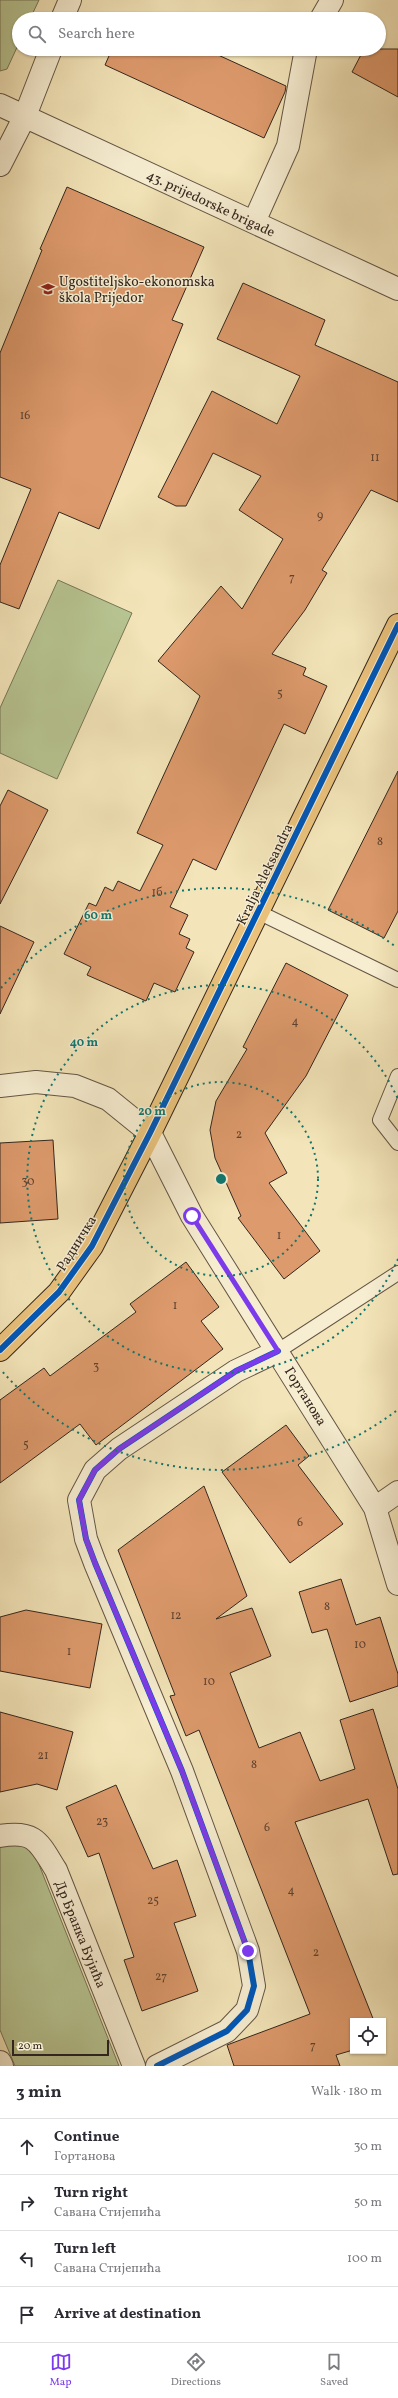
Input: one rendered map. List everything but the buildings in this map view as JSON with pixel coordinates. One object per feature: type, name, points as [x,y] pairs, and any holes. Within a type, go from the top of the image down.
[{"type":"main road","name":"Kralja Aleksandra","points":[[150,1133],[398,625]]},
{"type":"main road","name":"Радничка","points":[[0,1350],[59,1292],[92,1246],[150,1133]]},
{"type":"street","points":[[65,12],[70,0]]},
{"type":"street","points":[[326,12],[332,0]]},
{"type":"street","points":[[0,165],[25,116],[48,56]]},
{"type":"street","points":[[254,222],[288,146],[305,56]]},
{"type":"street","name":"43. prijedorske brigade","points":[[0,104],[398,288]]},
{"type":"street","points":[[0,1086],[36,1082],[75,1086],[108,1099],[150,1133]]},
{"type":"street","name":"Гортанова","points":[[150,1133],[192,1216],[375,1508],[398,1584]]},
{"type":"street","points":[[157,2066],[227,2031],[247,2010],[254,1986],[248,1951],[182,1771],[86,1539],[79,1500],[95,1470],[119,1449],[236,1371],[278,1351]]},
{"type":"street","points":[[375,1508],[398,1492]]},
{"type":"street","name":"Др Бранка Бујића","points":[[0,1836],[18,1833],[37,1841],[56,1870],[134,2066]]},
{"type":"street","points":[[0,2062],[2,2066]]},
{"type":"lane","points":[[258,912],[398,980]]},
{"type":"lane","points":[[398,1076],[380,1120],[398,1143]]},
{"type":"lane","points":[[278,1351],[398,1273]]},
{"type":"green space","points":[[0,0],[39,0],[33,12],[12,12],[13,56],[7,69],[0,71]]},
{"type":"green space","points":[[58,580],[132,613],[57,779],[0,753],[0,708]]},
{"type":"green space","points":[[16,1842],[34,1852],[119,2066],[15,2066],[0,2030],[0,1845]]},
{"type":"cycle path","points":[[0,1350],[59,1292],[92,1246],[150,1133],[398,625]]},
{"type":"cycle path","points":[[157,2066],[227,2031],[247,2010],[254,1986],[248,1951],[182,1771],[86,1539],[79,1500],[95,1470],[119,1449],[236,1371],[278,1351]]},
{"type":"place","name":"Ugostiteljsko-ekonomska škola Prijedor","points":[[48,289]]},
{"type":"route","points":[[192,1216],[278,1351],[236,1371],[119,1449],[95,1470],[84,1487],[79,1500],[86,1539],[111,1604],[182,1771],[248,1951]]}]
